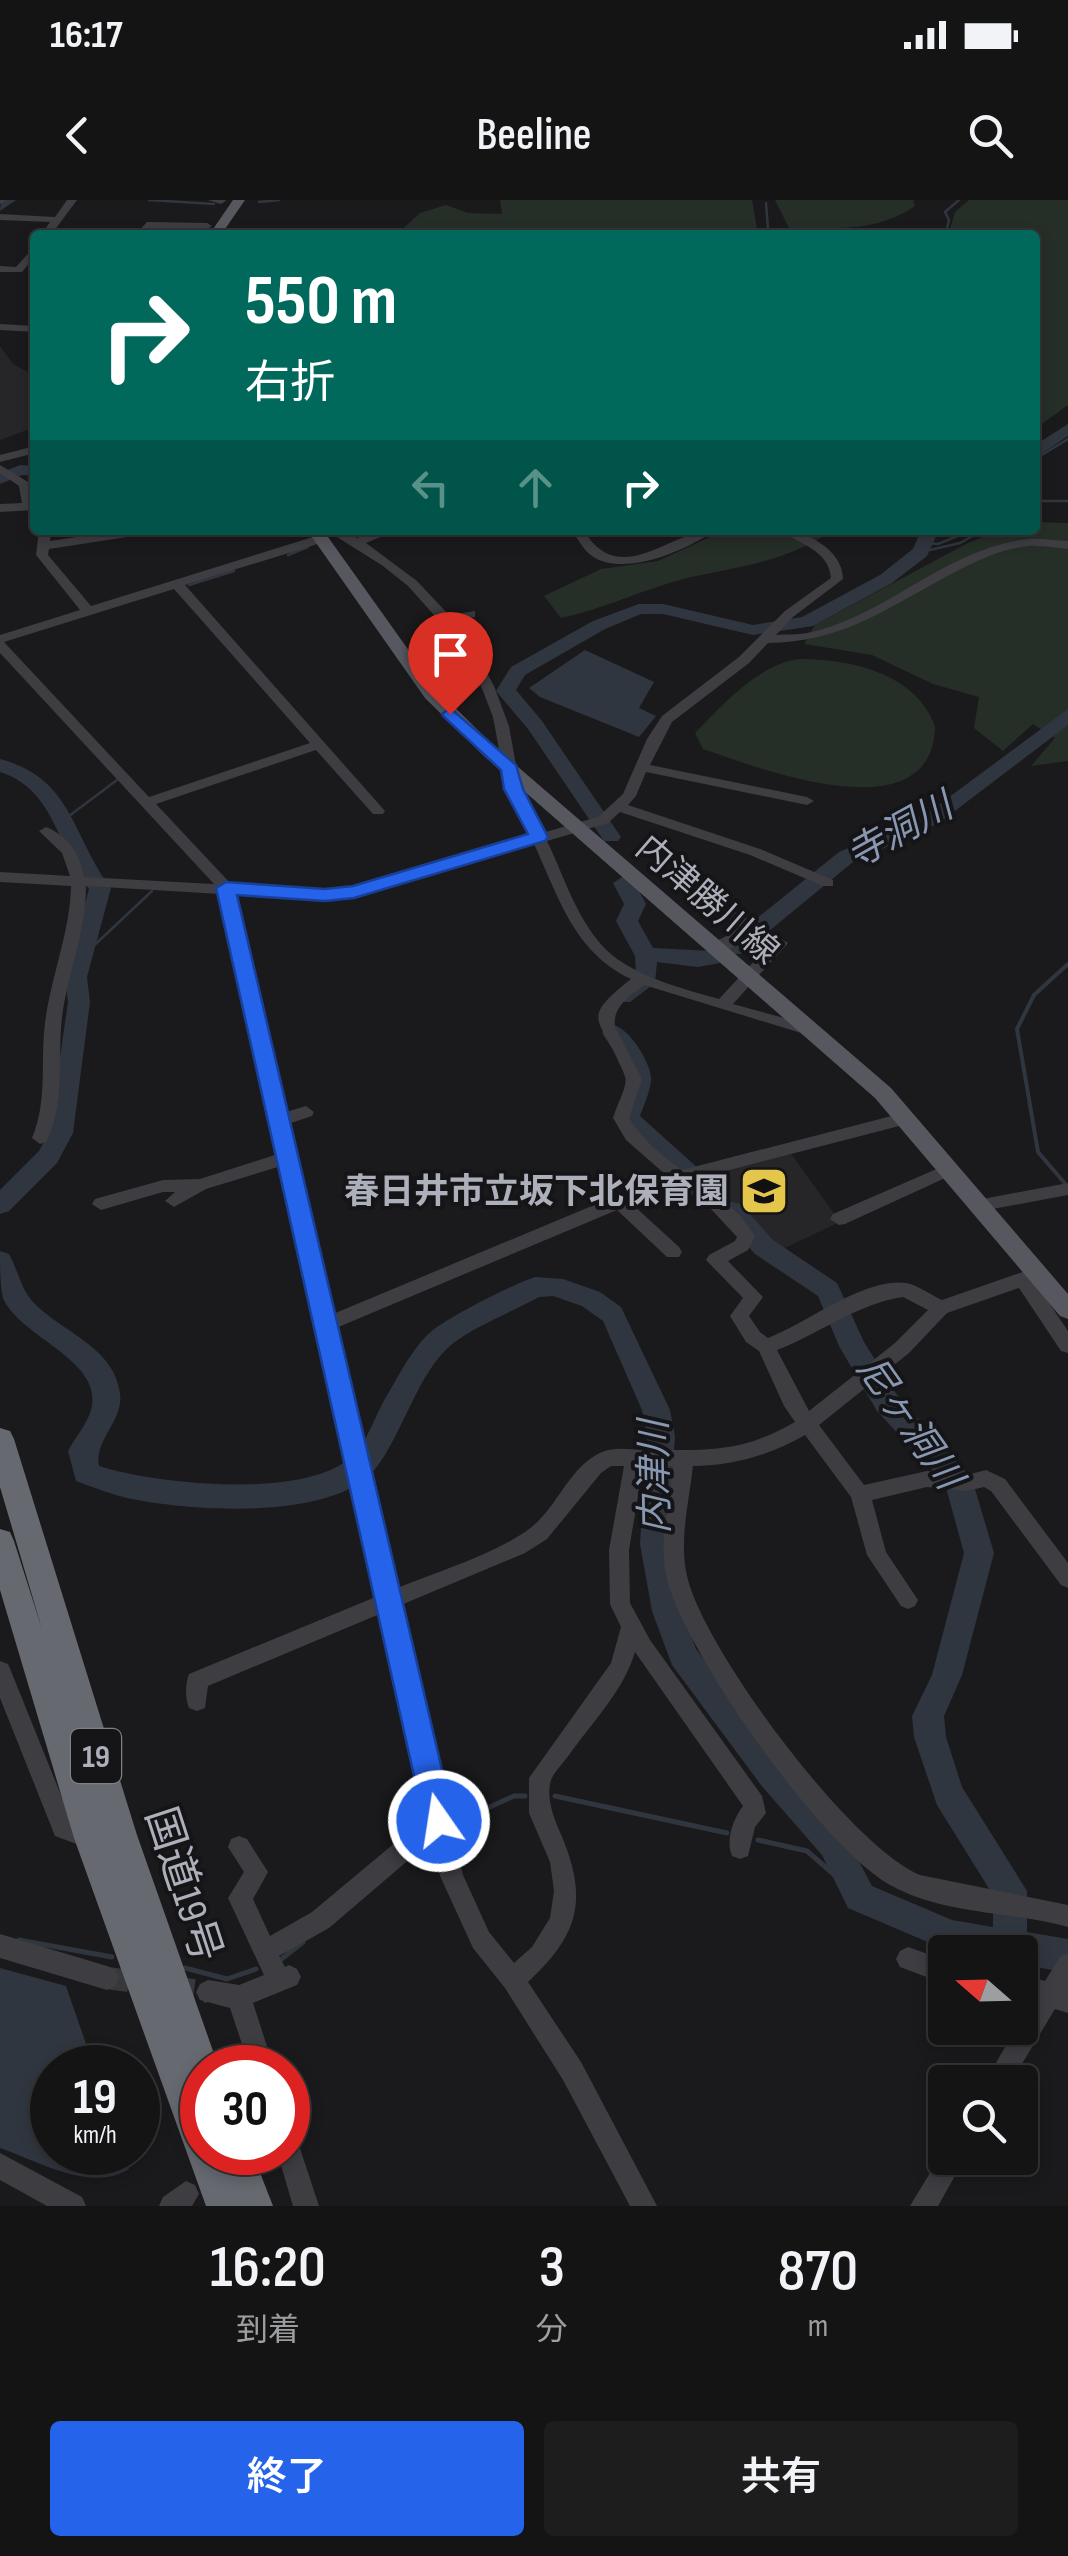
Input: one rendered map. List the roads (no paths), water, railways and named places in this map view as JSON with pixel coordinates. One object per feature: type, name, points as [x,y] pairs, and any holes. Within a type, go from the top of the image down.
[{"type":"highway","name":"国道19号","points":[[0,1439],[48,1609],[193,2045]]},
{"type":"highway","name":"国道19号","points":[[0,1541],[90,1838],[180,2087]]},
{"type":"highway","name":"国道19号","points":[[212,2175],[224,2206]]},
{"type":"highway","points":[[243,2175],[255,2206]]},
{"type":"main road","points":[[211,230],[238,200]]},
{"type":"main road","name":"内津勝川線","points":[[323,535],[431,694],[509,769],[590,824],[716,948],[907,1118],[1030,1277],[1068,1310]]},
{"type":"street","points":[[50,230],[72,200]]},
{"type":"street","points":[[0,217],[57,220]]},
{"type":"street","points":[[144,230],[147,225],[211,230]]},
{"type":"street","points":[[0,269],[19,270],[30,256]]},
{"type":"street","points":[[0,327],[30,329]]},
{"type":"street","points":[[0,459],[30,450]]},
{"type":"street","points":[[0,468],[24,484],[30,500]]},
{"type":"street","points":[[0,508],[30,506]]},
{"type":"street","points":[[44,535],[42,554],[88,611]]},
{"type":"street","points":[[42,546],[114,535]]},
{"type":"street","points":[[316,535],[0,642],[226,888],[323,1326],[459,1892],[482,1940],[514,1980],[572,2071],[644,2206]]},
{"type":"street","points":[[330,535],[359,542],[400,568],[446,619],[488,687],[502,722],[514,789],[559,886],[603,956],[642,978],[814,1032]]},
{"type":"street","points":[[359,542],[378,535]]},
{"type":"street","points":[[583,535],[591,550],[621,560],[654,555],[698,535]]},
{"type":"street","points":[[0,877],[325,895],[354,892],[590,824],[620,807],[668,719],[769,638],[781,622],[833,585],[839,572],[827,555],[794,535]]},
{"type":"street","points":[[769,638],[792,638],[832,628],[876,610],[937,576],[1030,540],[1068,545]]},
{"type":"street","points":[[177,584],[378,811]]},
{"type":"street","points":[[446,619],[471,614]]},
{"type":"street","points":[[146,803],[320,744]]},
{"type":"street","points":[[642,767],[808,801]]},
{"type":"street","points":[[620,807],[755,852],[828,882]]},
{"type":"street","points":[[40,1138],[53,1104],[52,1026],[75,924],[77,881],[71,853],[46,831]]},
{"type":"street","points":[[706,899],[780,943],[724,1004]]},
{"type":"street","points":[[716,948],[736,940],[749,925]]},
{"type":"street","points":[[642,978],[612,1003],[605,1019],[606,1029],[634,1079],[621,1118],[649,1150],[737,1221],[746,1236],[742,1245],[715,1260],[754,1297],[739,1316],[753,1337],[766,1346],[794,1406],[860,1494],[878,1555],[908,1600]]},
{"type":"street","points":[[277,1121],[306,1112]]},
{"type":"street","points":[[323,1326],[682,1176],[907,1118]]},
{"type":"street","points":[[174,1202],[200,1185],[285,1158]]},
{"type":"street","points":[[840,1219],[948,1170]]},
{"type":"street","points":[[100,1204],[164,1186],[200,1185]]},
{"type":"street","points":[[977,1206],[1068,1189]]},
{"type":"street","points":[[619,1202],[673,1252]]},
{"type":"street","points":[[198,1701],[196,1682],[518,1547],[540,1533],[594,1466],[608,1458],[684,1460],[749,1453],[808,1424],[902,1348],[941,1308],[1030,1277],[1068,1346]]},
{"type":"street","points":[[766,1346],[813,1327],[832,1313],[871,1295],[905,1290],[941,1308]]},
{"type":"street","points":[[634,1457],[619,1550],[620,1604],[754,1803],[756,1812],[745,1821],[740,1848]]},
{"type":"street","points":[[684,1460],[674,1548],[677,1580],[690,1618],[726,1678],[816,1798],[872,1858],[924,1888],[954,1897],[1068,1916]]},
{"type":"street","points":[[860,1494],[927,1479],[967,1483],[986,1478],[998,1485],[1068,1579]]},
{"type":"street","points":[[514,1980],[540,1955],[560,1922],[566,1891],[560,1862],[540,1813],[540,1778],[620,1667],[632,1626]]},
{"type":"street","points":[[0,1671],[63,1828],[90,1838]]},
{"type":"street","points":[[267,1950],[299,1935],[370,1879],[400,1848],[439,1821]]},
{"type":"street","points":[[208,1992],[239,1998],[284,1979],[240,1898],[257,1872],[239,1847]]},
{"type":"street","points":[[0,1946],[106,1978]]},
{"type":"street","points":[[908,1959],[928,1966]]},
{"type":"street","points":[[1010,2065],[1059,1998],[1068,1965]]},
{"type":"street","points":[[239,1998],[254,2045]]},
{"type":"street","points":[[0,2166],[73,2206]]},
{"type":"street","points":[[296,2175],[306,2206]]},
{"type":"street","points":[[923,2206],[942,2175]]},
{"type":"waterway","name":"内津川","points":[[0,207],[9,200]]},
{"type":"waterway","points":[[149,200],[214,204]]},
{"type":"waterway","points":[[259,202],[279,200]]},
{"type":"waterway","points":[[947,230],[949,220],[945,212],[959,200]]},
{"type":"waterway","points":[[766,203],[766,230]]},
{"type":"waterway","name":"尼ヶ洞川","points":[[1040,449],[1068,429]]},
{"type":"waterway","points":[[1040,456],[1068,439]]},
{"type":"waterway","points":[[0,479],[20,470],[30,471]]},
{"type":"waterway","points":[[1040,501],[1068,501]]},
{"type":"waterway","name":"尼ヶ洞川","points":[[611,837],[535,725],[506,691],[518,671],[599,625],[639,609],[663,609],[753,630],[807,622],[886,579],[921,552],[928,535]]},
{"type":"waterway","points":[[926,543],[938,544],[960,535]]},
{"type":"waterway","points":[[921,552],[960,543],[974,535]]},
{"type":"waterway","points":[[288,555],[308,547]]},
{"type":"waterway","points":[[189,585],[234,571]]},
{"type":"waterway","name":"寺洞川","points":[[733,949],[846,857],[932,819],[1068,715]]},
{"type":"waterway","name":"内津川","points":[[0,765],[30,778],[51,798],[90,876],[100,888],[76,977],[79,1002],[61,1133],[48,1157],[0,1205]]},
{"type":"waterway","points":[[65,819],[117,780]]},
{"type":"waterway","name":"尼ヶ洞川","points":[[624,883],[635,904],[627,921],[646,956]]},
{"type":"waterway","points":[[85,954],[152,891]]},
{"type":"waterway","name":"内津川","points":[[85,954],[88,951]]},
{"type":"waterway","name":"内津川","points":[[80,959],[85,954]]},
{"type":"waterway","name":"尼ヶ洞川","points":[[622,997],[647,978],[646,956]]},
{"type":"waterway","name":"寺洞川","points":[[646,956],[712,958]]},
{"type":"waterway","points":[[1068,964],[1034,995],[1017,1029],[1038,1152],[1068,1187]]},
{"type":"waterway","name":"尼ヶ洞川","points":[[614,1033],[635,1063],[640,1080],[627,1118],[701,1185]]},
{"type":"waterway","name":"尼ヶ洞川","points":[[732,1211],[764,1247],[828,1290],[852,1346],[887,1403],[958,1479],[979,1553],[947,1675],[928,1716],[930,1737],[948,1794],[1010,1891],[1010,1935]]},
{"type":"waterway","name":"内津川","points":[[0,1261],[22,1308],[82,1354],[103,1380],[107,1395],[105,1411],[82,1451],[86,1473],[125,1486],[187,1495],[299,1494],[342,1479],[366,1461],[399,1398],[441,1338],[535,1287],[554,1286],[591,1299],[612,1314],[656,1410],[661,1436],[654,1544],[667,1611],[683,1656],[772,1775],[833,1844],[860,1897],[951,1936],[1068,1956]]},
{"type":"waterway","points":[[455,1823],[514,1796],[525,1796]]},
{"type":"waterway","points":[[555,1796],[727,1833]]},
{"type":"waterway","points":[[758,1840],[807,1851],[860,1897]]},
{"type":"waterway","points":[[413,1856],[429,1844]]},
{"type":"waterway","points":[[19,1940],[112,1957]]},
{"type":"waterway","points":[[279,1961],[303,1942]]},
{"type":"waterway","points":[[185,1968],[227,1979],[256,1969]]},
{"type":"tunnel","points":[[107,1978],[208,1992]]},
{"type":"place","name":"春日井市立坂下北保育園","points":[[764,1191]]}]
